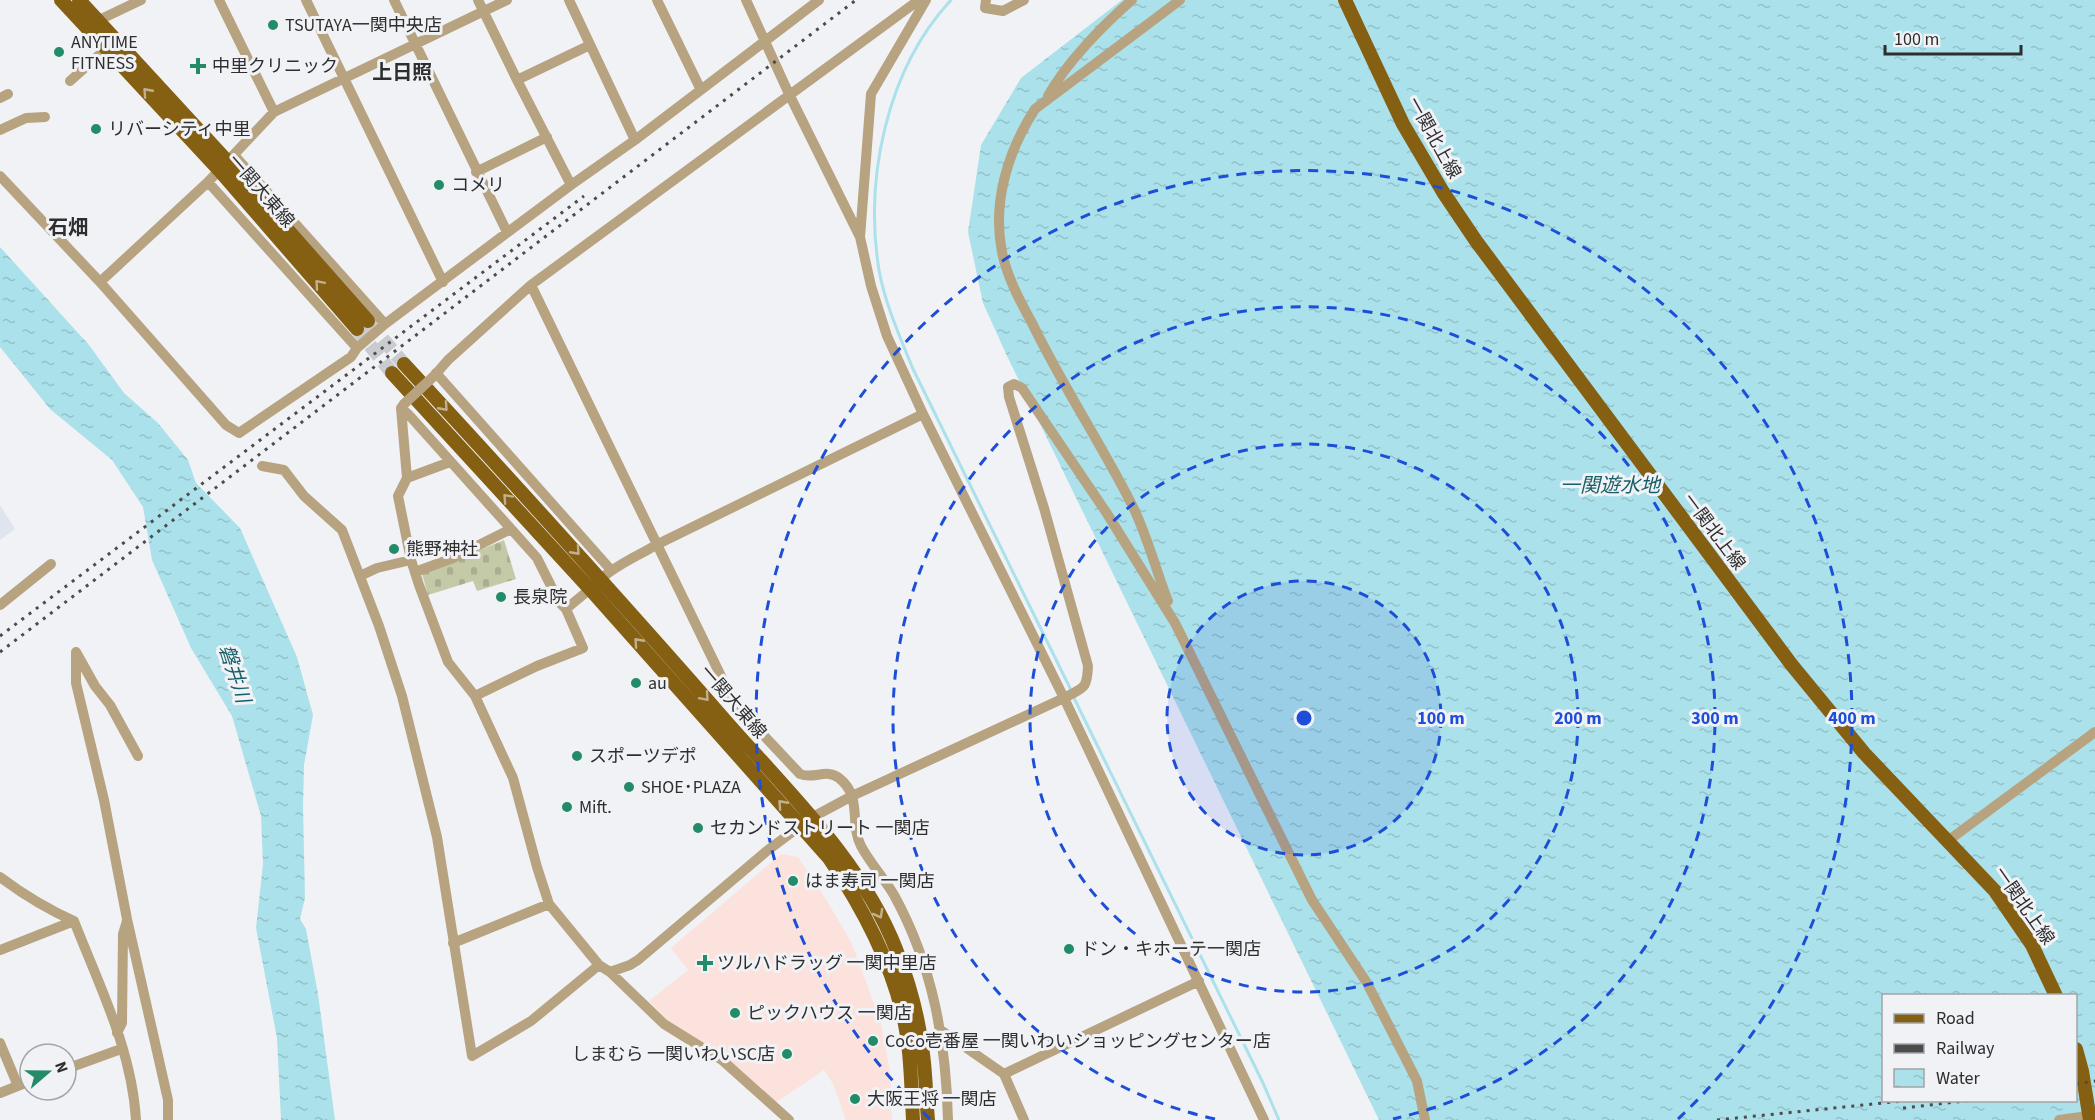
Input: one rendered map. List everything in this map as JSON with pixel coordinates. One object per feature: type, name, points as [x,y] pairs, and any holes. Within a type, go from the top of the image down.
[{"type":"main road","name":"一関大東線","points":[[61,0],[94,24],[227,162],[362,325]]},
{"type":"main road","name":"一関大東線","points":[[79,0],[107,48],[227,162]]},
{"type":"main road","name":"一関北上線","points":[[1345,0],[1403,124],[1476,242],[1784,654],[1864,753],[1995,891],[2032,945],[2055,994]]},
{"type":"main road","name":"一関大東線","points":[[404,364],[606,574],[806,821],[850,889],[890,972],[902,1011],[908,1047],[914,1120]]},
{"type":"main road","name":"一関大東線","points":[[392,373],[590,589],[854,870],[895,948],[916,1015],[923,1053],[928,1120]]},
{"type":"main road","points":[[2077,1053],[2092,1117]]},
{"type":"street","points":[[94,24],[141,0]]},
{"type":"street","points":[[219,0],[274,112]]},
{"type":"street","points":[[306,0],[442,282]]},
{"type":"street","points":[[394,0],[507,232]]},
{"type":"street","points":[[478,0],[571,185]]},
{"type":"street","points":[[100,282],[208,182],[274,112],[507,0]]},
{"type":"street","points":[[568,0],[635,140]]},
{"type":"street","points":[[657,0],[700,88]]},
{"type":"street","points":[[746,0],[789,94],[860,237],[871,286],[887,336],[923,414],[1066,697],[1264,1120]]},
{"type":"street","points":[[0,176],[100,282],[226,425],[238,433],[351,357],[357,348],[386,324],[507,232],[635,140],[700,88],[819,0]]},
{"type":"street","points":[[789,1120],[722,1060],[664,1024],[610,972],[599,965],[549,904],[513,778],[475,696],[448,662],[411,560],[398,496],[407,478],[403,406],[448,360],[531,285],[919,0]]},
{"type":"street","points":[[860,237],[870,94],[926,0]]},
{"type":"street","points":[[986,0],[985,8],[1003,11],[1024,0]]},
{"type":"street","points":[[1045,102],[1058,78],[1117,13],[1132,0]]},
{"type":"street","points":[[1175,623],[1132,505],[1048,357],[1015,290],[1002,253],[999,227],[1001,194],[1011,152],[1035,109],[1180,0]]},
{"type":"street","points":[[517,80],[590,45]]},
{"type":"street","points":[[70,81],[107,48]]},
{"type":"street","points":[[0,130],[26,117],[45,117]]},
{"type":"street","points":[[476,172],[547,137]]},
{"type":"street","points":[[227,162],[386,324]]},
{"type":"street","points":[[208,182],[357,348]]},
{"type":"street","points":[[531,285],[735,705],[800,774],[808,777],[829,773],[834,775],[841,780],[852,796],[856,810],[857,836],[861,846],[893,894],[909,927],[930,985],[942,1031],[947,1074],[948,1120]]},
{"type":"street","points":[[435,374],[606,574],[656,545],[923,414]]},
{"type":"street","points":[[610,972],[638,960],[687,917],[806,821],[852,796],[1066,697],[1082,689],[1088,682],[1088,666],[1044,508],[1009,397],[1008,387],[1014,384],[1022,387],[1106,512],[1175,623],[1312,900],[1367,983],[1417,1081],[1425,1120]]},
{"type":"street","points":[[403,406],[537,558],[559,602],[566,609],[583,648],[537,666],[475,696]]},
{"type":"street","points":[[407,478],[450,462]]},
{"type":"street","points":[[262,466],[284,470],[304,496],[339,525],[379,626],[405,708],[437,837],[472,1056],[531,1021],[599,965]]},
{"type":"street","points":[[415,572],[453,558],[511,529]]},
{"type":"street","points":[[360,576],[377,568],[411,560]]},
{"type":"street","points":[[0,605],[51,564]]},
{"type":"street","points":[[566,609],[590,589]]},
{"type":"street","points":[[138,756],[110,705],[95,686],[76,652],[76,683],[104,800],[127,919],[168,1100],[168,1120]]},
{"type":"street","points":[[1949,840],[2095,732]]},
{"type":"street","points":[[0,877],[47,909],[74,921],[94,974],[107,1000],[121,1048],[136,1120]]},
{"type":"street","points":[[453,943],[549,904]]},
{"type":"street","points":[[117,1033],[122,1023],[123,934],[127,919]]},
{"type":"street","points":[[0,950],[74,921]]},
{"type":"street","points":[[1004,1074],[1199,981]]},
{"type":"street","points":[[942,1031],[1004,1074],[1024,1120]]},
{"type":"street","points":[[0,1042],[18,1086],[0,1093]]},
{"type":"street","points":[[78,1064],[121,1048]]},
{"type":"street","points":[[2059,1120],[2092,1117]]},
{"type":"shaded area","points":[[0,505],[15,529],[0,540]]},
{"type":"shaded area","points":[[781,854],[798,857],[852,944],[881,1022],[890,1072],[892,1120],[846,1120],[833,1084],[824,1070],[774,1104],[672,1025],[649,1001],[688,970],[671,948]]},
{"type":"green space","points":[[504,540],[516,579],[477,591],[473,581],[428,595],[422,574]]},
{"type":"water","name":"一関遊水地","points":[[1122,0],[2095,0],[2095,1120],[1379,1120],[983,303],[968,232],[981,145],[1021,78]]},
{"type":"water","name":"磐井川","points":[[0,247],[89,345],[124,393],[158,423],[188,460],[196,483],[240,528],[297,657],[313,715],[304,765],[305,898],[300,919],[306,929],[318,994],[335,1120],[281,1120],[277,1038],[256,928],[263,864],[261,816],[232,716],[191,648],[152,560],[143,507],[112,460],[50,409],[0,347]]},
{"type":"waterway","points":[[951,0],[929,28],[911,58],[896,91],[885,126],[878,162],[875,199],[875,235],[879,270],[889,308],[913,369],[1071,690]]},
{"type":"waterway","points":[[1073,696],[1279,1120]]},
{"type":"tunnel","points":[[369,323],[404,364]]},
{"type":"tunnel","points":[[357,329],[392,373]]},
{"type":"railway","points":[[0,652],[856,0]]},
{"type":"railway","points":[[0,636],[584,196]]},
{"type":"railway","points":[[2077,1084],[2095,1081]]},
{"type":"railway","points":[[1717,1120],[1892,1102]]},
{"type":"railway","points":[[1903,1108],[1956,1102]]},
{"type":"place","name":"TSUTAYA一関中央店","points":[[273,25]]},
{"type":"place","name":"ANYTIME FITNESS","points":[[59,52]]},
{"type":"place","name":"中里クリニック","points":[[198,66]]},
{"type":"place","name":"リバーシティ中里","points":[[96,129]]},
{"type":"place","name":"コメリ","points":[[439,185]]},
{"type":"place","name":"熊野神社","points":[[394,549]]},
{"type":"place","name":"長泉院","points":[[501,597]]},
{"type":"place","name":"au","points":[[636,683]]},
{"type":"place","name":"スポーツデポ","points":[[577,756]]},
{"type":"place","name":"SHOE･PLAZA","points":[[629,787]]},
{"type":"place","name":"Mift.","points":[[567,807]]},
{"type":"place","name":"セカンドストリート 一関店","points":[[698,828]]},
{"type":"place","name":"はま寿司 一関店","points":[[793,881]]},
{"type":"place","name":"ドン・キホーテ一関店","points":[[1069,949]]},
{"type":"place","name":"ツルハドラッグ 一関中里店","points":[[705,963]]},
{"type":"place","name":"ピックハウス 一関店","points":[[735,1013]]},
{"type":"place","name":"CoCo壱番屋 一関いわいショッピングセンター店","points":[[873,1041]]},
{"type":"place","name":"しまむら 一関いわいSC店","points":[[787,1054]]},
{"type":"place","name":"大阪王将 一関店","points":[[855,1099]]},
{"type":"district","name":"上日照","points":[[402,73]]},
{"type":"district","name":"石畑","points":[[68,228]]}]
